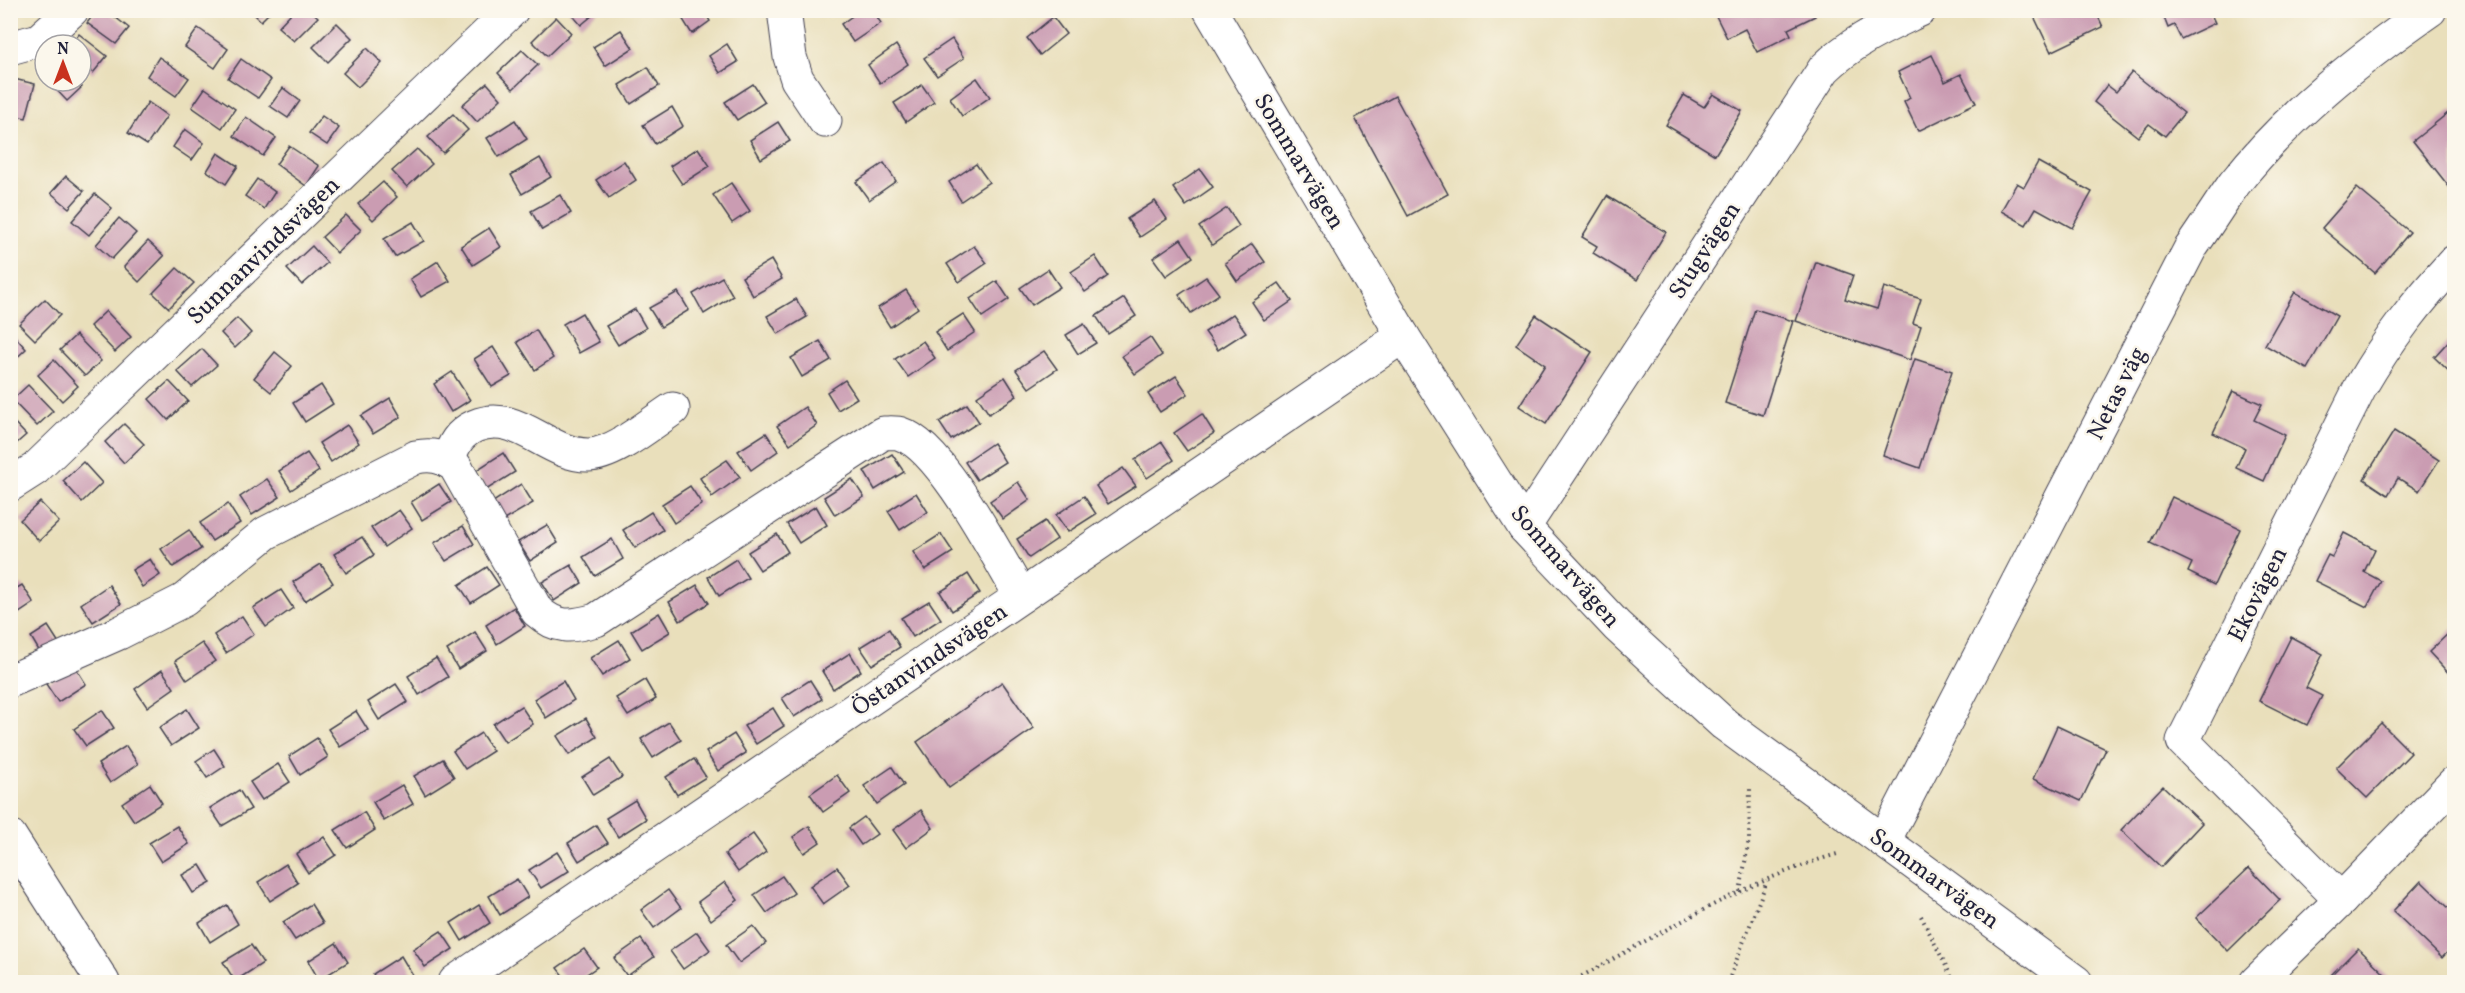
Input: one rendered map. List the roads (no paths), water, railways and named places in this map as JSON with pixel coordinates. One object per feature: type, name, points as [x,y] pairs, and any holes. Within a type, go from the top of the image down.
[{"type":"street","points":[[10,48],[39,40],[72,10]]},
{"type":"street","name":"Sunnanvindsvägen","points":[[10,485],[35,469],[512,10]]},
{"type":"street","points":[[784,10],[790,57],[797,79],[825,121]]},
{"type":"street","name":"Sommarvägen","points":[[1210,10],[1403,336],[1524,527],[1617,626],[1724,724],[2076,982]]},
{"type":"street","name":"Stugvägen","points":[[1524,527],[1824,69],[1840,53],[1861,39],[1920,10]]},
{"type":"street","name":"Netas väg","points":[[1884,841],[2190,249],[2234,184],[2281,131],[2369,52],[2430,10]]},
{"type":"street","name":"Ekovägen","points":[[2341,900],[2183,741],[2361,386],[2392,334],[2419,299],[2454,262]]},
{"type":"street","name":"Östanvindsvägen","points":[[455,982],[1403,336]]},
{"type":"street","points":[[448,461],[454,444],[465,430],[482,423],[504,421],[567,451],[588,455],[606,451],[673,409]]},
{"type":"street","points":[[10,681],[119,633],[184,600],[266,533],[416,457],[429,455],[448,461],[455,466],[537,611],[547,621],[560,625],[577,625],[596,620],[883,433],[901,433],[920,444],[937,461],[953,483],[1021,596]]},
{"type":"street","points":[[2256,982],[2341,900],[2454,783]]},
{"type":"street","points":[[10,836],[103,982]]}]
